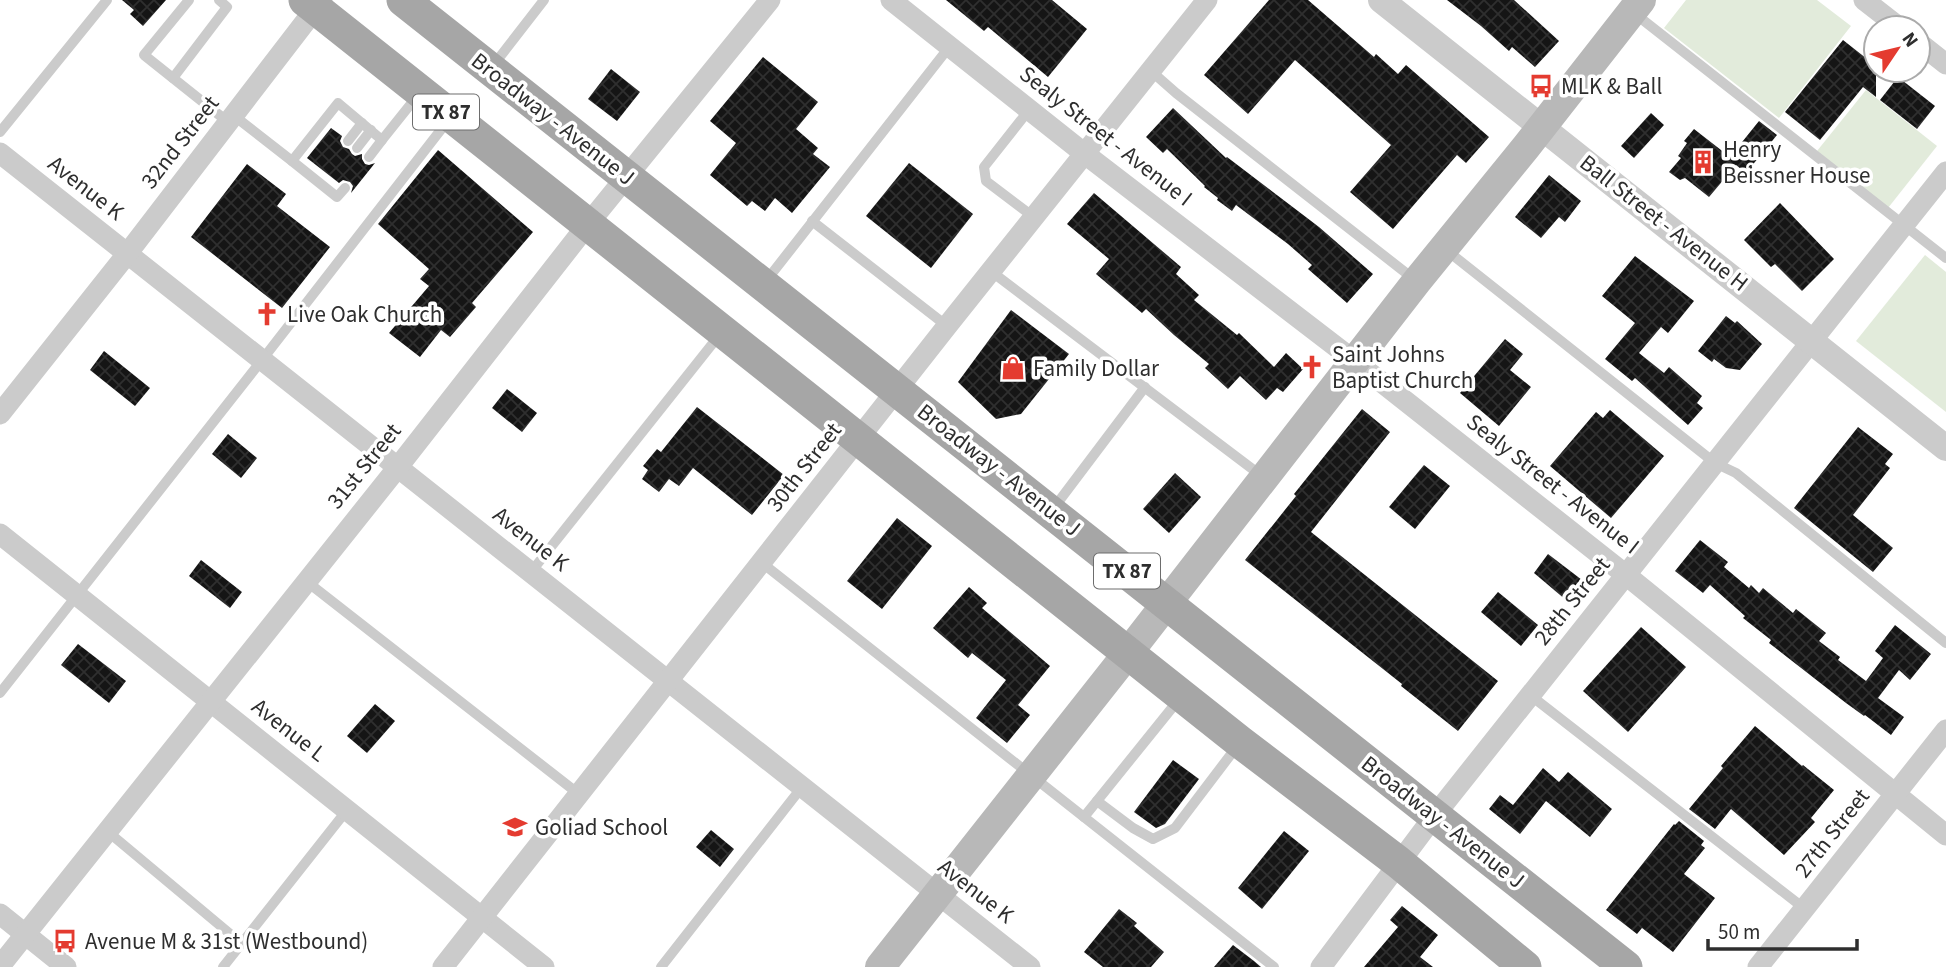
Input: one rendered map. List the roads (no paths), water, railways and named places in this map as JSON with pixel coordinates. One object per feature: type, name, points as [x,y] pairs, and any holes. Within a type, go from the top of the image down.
[{"type":"main road","name":"Broadway - Avenue J","points":[[403,0],[1626,967]]},
{"type":"main road","name":"TX 87","points":[[314,3],[451,116],[1240,742],[1398,862],[1525,967]]},
{"type":"main road","points":[[880,967],[1636,6]]},
{"type":"street","name":"31st Street","points":[[0,966],[588,224],[770,0]]},
{"type":"street","name":"Sealy Street - Avenue I","points":[[891,0],[1626,575],[1946,835]]},
{"type":"street","name":"30th Street","points":[[443,967],[947,326],[1208,0]]},
{"type":"street","name":"Ball Street - Avenue H","points":[[1381,0],[1946,448]]},
{"type":"street","points":[[1864,0],[1882,14]]},
{"type":"street","name":"32nd Street","points":[[0,414],[231,119],[314,3]]},
{"type":"street","points":[[1932,53],[1946,64]]},
{"type":"street","name":"Avenue K","points":[[0,153],[1030,967]]},
{"type":"street","name":"28th Street","points":[[1321,967],[1398,862],[1946,172]]},
{"type":"street","name":"Avenue L","points":[[0,534],[544,967]]},
{"type":"street","name":"27th Street","points":[[1758,967],[1946,730]]},
{"type":"street","points":[[0,914],[66,967]]},
{"type":"lane","points":[[0,132],[107,0]]},
{"type":"lane","points":[[189,0],[144,55],[292,161],[320,176],[326,188],[337,197],[345,188]]},
{"type":"lane","points":[[173,78],[227,7],[219,0]]},
{"type":"lane","points":[[490,69],[544,0]]},
{"type":"lane","points":[[1636,6],[1946,258]]},
{"type":"lane","points":[[763,284],[950,46]]},
{"type":"lane","points":[[1151,71],[1417,281]]},
{"type":"lane","points":[[369,157],[420,91]]},
{"type":"lane","points":[[292,161],[338,103],[382,139]]},
{"type":"lane","points":[[1029,110],[984,167],[986,181],[1035,218]]},
{"type":"lane","points":[[0,693],[451,116]]},
{"type":"lane","points":[[352,145],[367,127]]},
{"type":"lane","points":[[326,188],[333,179]]},
{"type":"lane","points":[[812,221],[947,326]]},
{"type":"lane","points":[[1444,248],[1716,463],[1735,473],[1946,643]]},
{"type":"lane","points":[[992,272],[1265,478]]},
{"type":"lane","points":[[531,572],[722,331]]},
{"type":"lane","points":[[1051,511],[1144,387]]},
{"type":"lane","points":[[762,563],[1273,967]]},
{"type":"lane","points":[[306,580],[580,795]]},
{"type":"lane","points":[[1530,695],[1805,909]]},
{"type":"lane","points":[[1084,817],[1182,696]]},
{"type":"lane","points":[[1097,801],[1133,828],[1153,839],[1163,835],[1175,828],[1240,742]]},
{"type":"lane","points":[[661,967],[802,786]]},
{"type":"lane","points":[[223,967],[347,810]]},
{"type":"lane","points":[[107,831],[241,943]]},
{"type":"place","name":"MLK & Ball","points":[[1541,86]]},
{"type":"place","name":"Henry Beissner House","points":[[1703,162]]},
{"type":"place","name":"Live Oak Church","points":[[267,314]]},
{"type":"place","name":"Saint Johns Baptist Church","points":[[1312,367]]},
{"type":"place","name":"Family Dollar","points":[[1013,368]]},
{"type":"place","name":"Goliad School","points":[[515,827]]},
{"type":"place","name":"Avenue M & 31st (Westbound)","points":[[65,941]]}]
